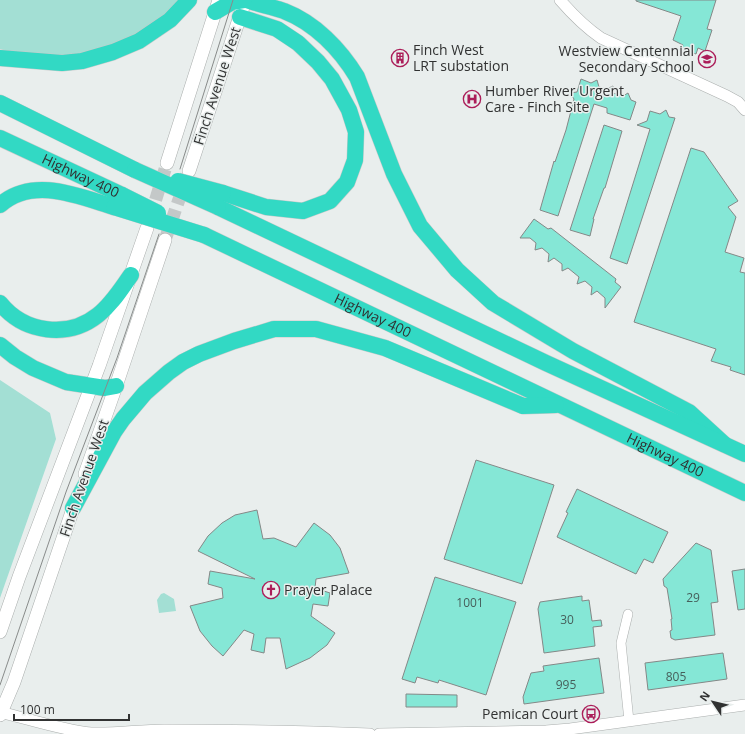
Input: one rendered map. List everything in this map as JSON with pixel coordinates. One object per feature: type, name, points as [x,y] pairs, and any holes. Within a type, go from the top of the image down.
[{"type":"highway","points":[[0,58],[62,63],[82,61],[113,52],[139,41],[170,20],[189,0]]},
{"type":"highway","points":[[217,6],[245,0],[285,12],[305,22],[320,32],[348,63],[360,84],[394,174],[420,226],[457,270],[493,303],[573,351],[688,412],[724,444]]},
{"type":"highway","points":[[220,200],[303,212],[330,201],[347,182],[355,160],[356,132],[348,110],[332,79],[318,62],[298,43],[288,36],[277,29],[240,17]]},
{"type":"highway","name":"Highway 400","points":[[0,104],[135,170],[220,200]]},
{"type":"highway","name":"Highway 400","points":[[0,138],[118,201],[204,235],[745,493]]},
{"type":"highway","points":[[0,205],[18,194],[28,191],[41,190],[55,190],[118,201]]},
{"type":"highway","points":[[220,200],[546,363],[745,454]]},
{"type":"highway","points":[[0,303],[8,313],[20,321],[36,328],[64,330],[77,327],[98,315],[110,303],[131,275]]},
{"type":"highway","points":[[73,508],[114,432],[145,393],[169,372],[200,354],[234,341],[274,329],[316,329],[385,348],[522,406],[560,405]]},
{"type":"highway","points":[[0,345],[15,357],[33,368],[66,382],[105,388],[116,386]]},
{"type":"main road","name":"Finch Avenue West","points":[[189,171],[245,0]]},
{"type":"main road","name":"Finch Avenue West","points":[[167,163],[217,6]]},
{"type":"main road","name":"Finch Avenue West","points":[[0,632],[147,228]]},
{"type":"main road","name":"Finch Avenue West","points":[[0,713],[14,682],[165,240]]},
{"type":"street","points":[[560,0],[573,16],[601,38],[721,93],[738,102],[745,110]]},
{"type":"street","points":[[628,614],[621,643],[629,721]]},
{"type":"street","points":[[379,734],[571,732],[629,721],[745,705]]},
{"type":"street","points":[[0,713],[74,731],[93,734],[133,733],[160,730],[284,730],[370,734]]},
{"type":"green space","points":[[0,0],[181,0],[172,10],[135,37],[80,54],[59,55],[12,53],[0,49]]},
{"type":"green space","points":[[0,380],[50,413],[56,439],[0,598]]},
{"type":"green space","points":[[164,593],[174,599],[176,611],[159,613],[157,600],[161,594]]},
{"type":"building","points":[[636,0],[716,0],[707,29],[712,30],[705,51],[698,48],[696,54],[681,49],[683,45],[673,40],[681,16]]},
{"type":"building","points":[[581,79],[591,83],[597,80],[599,87],[607,89],[613,86],[613,93],[623,96],[628,93],[631,100],[636,102],[630,120],[607,113],[607,108],[594,104],[558,216],[540,210],[554,161],[555,162],[566,130],[574,99],[570,93],[577,92]]},
{"type":"building","points":[[666,110],[669,117],[675,118],[627,264],[610,258],[650,129],[637,125],[647,121],[650,111],[660,114]]},
{"type":"building","points":[[604,125],[622,131],[605,188],[593,219],[590,236],[570,230]]},
{"type":"building","points":[[691,148],[704,152],[738,201],[728,207],[736,217],[725,252],[744,258],[740,272],[745,273],[745,375],[730,370],[731,367],[711,361],[716,349],[634,322]]},
{"type":"building","points":[[534,219],[548,229],[551,228],[616,279],[615,282],[621,287],[605,308],[605,298],[597,291],[591,295],[592,287],[585,281],[577,284],[579,277],[568,268],[562,271],[562,264],[554,258],[548,262],[549,254],[542,248],[535,250],[536,243],[530,238],[520,238]]},
{"type":"building","points":[[476,460],[554,485],[522,584],[444,559]]},
{"type":"building","points":[[577,489],[668,532],[653,563],[644,559],[636,574],[557,537],[568,513],[566,512]]},
{"type":"building","name":"Prayer Palace","points":[[257,510],[263,539],[274,538],[296,547],[314,523],[330,535],[340,548],[349,573],[316,579],[315,588],[330,593],[328,606],[313,604],[311,616],[335,633],[327,645],[310,658],[286,669],[280,638],[266,638],[264,653],[251,650],[254,634],[244,630],[223,656],[212,646],[200,631],[190,606],[223,598],[222,588],[208,584],[210,571],[255,579],[198,551],[208,536],[222,523],[235,515]]},
{"type":"building","points":[[696,543],[711,550],[718,602],[711,603],[715,635],[675,640],[671,638],[670,631],[672,630],[672,619],[667,588],[664,586],[663,579]]},
{"type":"building","points":[[745,569],[745,609],[738,610],[732,571]]},
{"type":"building","points":[[435,577],[516,602],[486,695],[439,680],[438,683],[417,677],[415,683],[402,679]]},
{"type":"building","points":[[582,596],[582,601],[589,600],[592,621],[601,620],[602,626],[593,627],[595,646],[544,653],[538,609],[540,602]]},
{"type":"building","points":[[723,653],[727,679],[648,690],[645,663]]},
{"type":"building","points":[[599,658],[604,693],[524,704],[523,697],[531,673],[544,671],[543,666]]},
{"type":"building","points":[[406,694],[457,695],[457,707],[406,707]]},
{"type":"tunnel","points":[[150,218],[167,163]]},
{"type":"tunnel","points":[[165,240],[185,182]]},
{"type":"tram line","points":[[180,169],[233,0]]},
{"type":"tram line","points":[[0,685],[66,492],[117,358],[159,234]]},
{"type":"place","name":"Finch West LRT substation","points":[[400,58]]},
{"type":"place","name":"Westview Centennial Secondary School","points":[[707,59]]},
{"type":"place","name":"Humber River Urgent Care - Finch Site","points":[[472,99]]},
{"type":"place","name":"Prayer Palace","points":[[271,590]]},
{"type":"place","name":"Pemican Court","points":[[591,714]]}]
